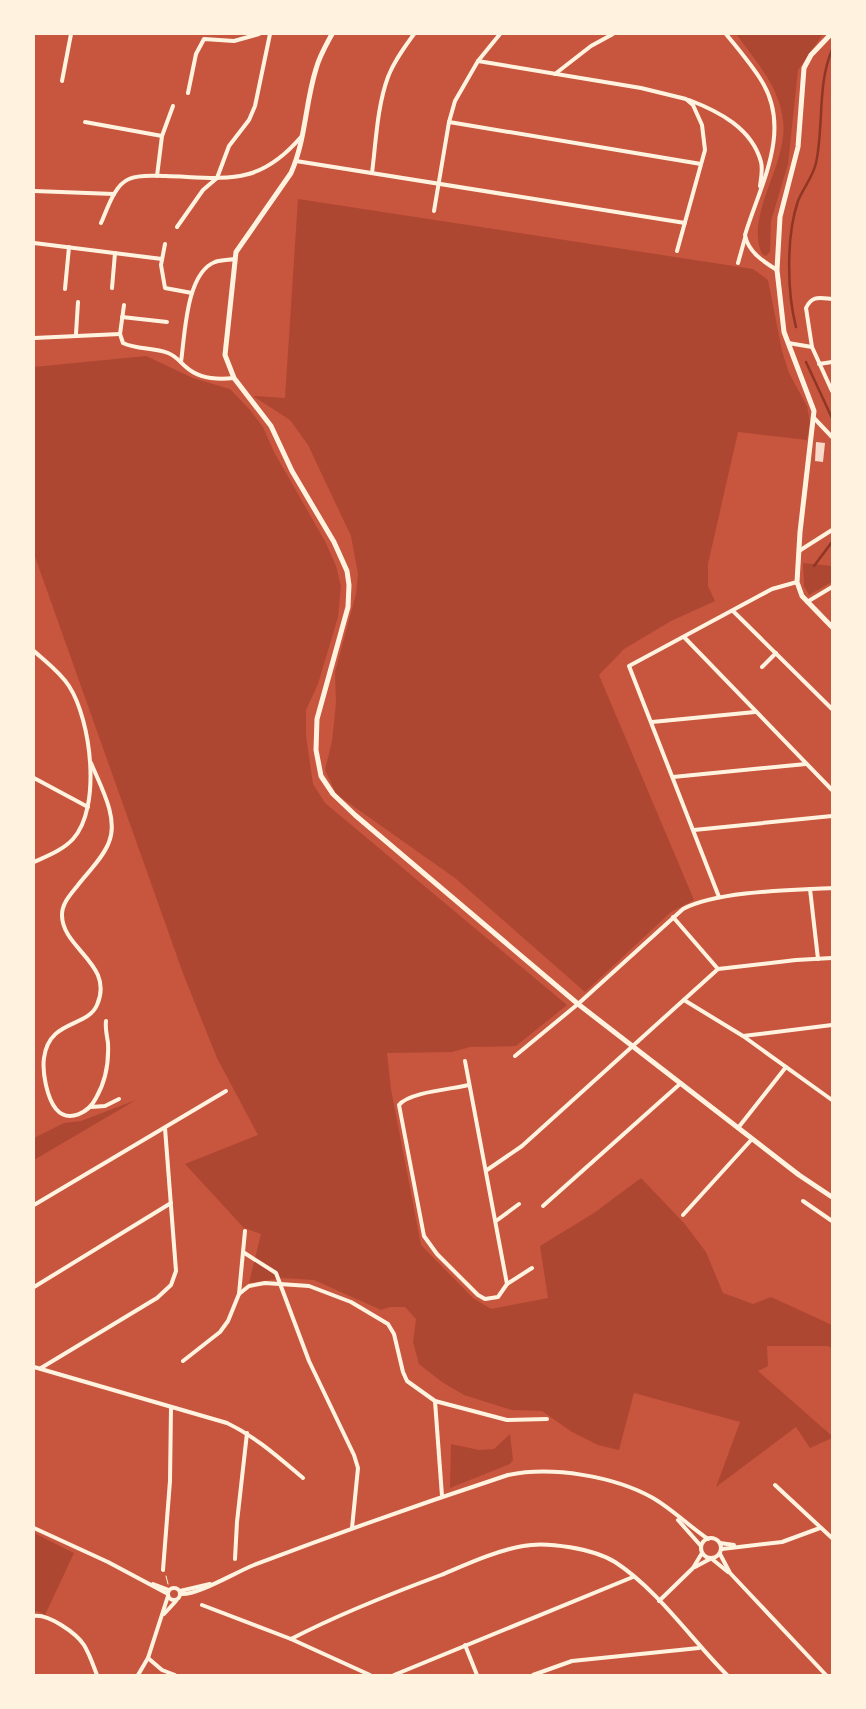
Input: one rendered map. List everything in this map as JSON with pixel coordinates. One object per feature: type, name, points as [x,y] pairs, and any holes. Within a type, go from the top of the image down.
[{"type":"street","points":[[62,81],[71,34]]},
{"type":"street","points":[[188,93],[196,54],[204,39],[234,41],[259,34]]},
{"type":"street","points":[[177,226],[203,190],[217,178],[229,146],[249,120],[255,106],[270,34]]},
{"type":"street","points":[[332,34],[316,68],[305,133],[291,173],[244,238],[235,259],[225,355],[234,378],[271,426],[292,471],[334,542],[347,571],[350,585],[348,607],[317,719],[316,750],[321,776],[334,794],[355,815],[533,963],[578,1004],[799,1175],[832,1197]]},
{"type":"street","points":[[372,173],[382,102],[388,78],[399,56],[414,34]]},
{"type":"street","points":[[434,211],[449,122],[455,101],[478,61],[500,34]]},
{"type":"street","points":[[555,74],[591,46],[613,34]]},
{"type":"street","points":[[726,34],[762,80],[772,106],[774,136],[767,174],[745,235],[738,263]]},
{"type":"street","points":[[831,34],[812,55],[804,68],[798,147],[780,217],[777,270],[781,317],[788,343],[806,386],[814,418],[797,582],[799,591],[807,602],[832,627]]},
{"type":"street","points":[[478,61],[641,88],[686,99],[728,118],[743,132],[761,162],[760,189]]},
{"type":"street","points":[[677,251],[705,150],[702,125],[693,105],[686,99]]},
{"type":"street","points":[[157,176],[162,136],[173,106]]},
{"type":"street","points":[[84,122],[162,136]]},
{"type":"street","points":[[449,122],[701,164]]},
{"type":"street","points":[[101,223],[114,194],[128,179],[157,176],[217,178],[251,175],[270,167],[284,156],[305,133]]},
{"type":"street","points":[[296,161],[684,223]]},
{"type":"street","points":[[34,191],[114,194]]},
{"type":"street","points":[[745,235],[752,250],[777,270]]},
{"type":"street","points":[[34,243],[162,259]]},
{"type":"street","points":[[165,244],[162,259],[162,278],[165,288],[192,293]]},
{"type":"street","points":[[66,290],[69,247]]},
{"type":"street","points":[[112,288],[115,252]]},
{"type":"street","points":[[181,362],[196,279],[207,267],[216,262],[235,259]]},
{"type":"street","points":[[832,299],[818,297],[812,299],[806,308],[812,347],[832,391]]},
{"type":"street","points":[[76,334],[78,302]]},
{"type":"street","points":[[124,305],[120,334],[123,343],[133,348],[170,353],[200,375],[222,379],[234,378]]},
{"type":"street","points":[[122,318],[167,322]]},
{"type":"street","points":[[34,337],[76,334],[120,334]]},
{"type":"street","points":[[788,343],[812,347]]},
{"type":"street","points":[[819,364],[832,362]]},
{"type":"street","points":[[814,418],[832,437]]},
{"type":"street","points":[[799,551],[832,530]]},
{"type":"street","points":[[719,897],[629,666],[772,589],[797,582]]},
{"type":"street","points":[[807,602],[832,587]]},
{"type":"street","points":[[733,611],[832,709]]},
{"type":"street","points":[[684,637],[832,790]]},
{"type":"street","points":[[34,651],[62,676],[76,701],[92,763],[108,805],[111,828],[110,841],[68,899],[62,914],[66,930],[97,973],[101,990],[97,1006],[91,1014],[58,1032],[49,1041],[43,1059],[48,1089],[57,1110],[73,1116],[80,1114],[90,1107],[104,1080],[108,1063],[106,1021]]},
{"type":"street","points":[[762,668],[776,653]]},
{"type":"street","points":[[652,722],[755,712]]},
{"type":"street","points":[[34,862],[72,841],[78,833],[88,807],[92,763]]},
{"type":"street","points":[[673,777],[806,764]]},
{"type":"street","points":[[34,778],[88,807]]},
{"type":"street","points":[[694,830],[832,816]]},
{"type":"street","points":[[515,1056],[578,1004],[673,917],[693,904],[719,897],[832,888]]},
{"type":"street","points":[[810,889],[818,959]]},
{"type":"street","points":[[673,917],[718,969]]},
{"type":"street","points":[[487,1170],[522,1146],[718,969],[832,958]]},
{"type":"street","points":[[684,1000],[743,1036],[832,1100]]},
{"type":"street","points":[[743,1036],[832,1025]]},
{"type":"street","points":[[464,1061],[487,1170],[507,1284]]},
{"type":"street","points":[[738,1128],[786,1067]]},
{"type":"street","points":[[543,1206],[681,1084]]},
{"type":"street","points":[[469,1085],[415,1096],[403,1100],[400,1105],[412,1179],[424,1236],[437,1254],[478,1295],[485,1299],[498,1297],[507,1284],[532,1268]]},
{"type":"street","points":[[34,1205],[226,1091]]},
{"type":"street","points":[[90,1107],[105,1106],[119,1099]]},
{"type":"street","points":[[41,1368],[167,1290],[176,1271],[165,1128]]},
{"type":"street","points":[[683,1215],[752,1139]]},
{"type":"street","points":[[803,1201],[832,1221]]},
{"type":"street","points":[[34,1287],[171,1203]]},
{"type":"street","points":[[496,1221],[519,1204]]},
{"type":"street","points":[[183,1362],[220,1332],[228,1321],[239,1294],[245,1231]]},
{"type":"street","points":[[243,1252],[272,1268],[309,1361],[354,1455],[358,1468],[352,1528]]},
{"type":"street","points":[[239,1294],[254,1284],[265,1283],[280,1286],[309,1286],[330,1293],[351,1302],[388,1324],[394,1334],[403,1372],[408,1381],[436,1401],[507,1420],[547,1419]]},
{"type":"street","points":[[34,1367],[227,1423],[248,1433],[303,1478]]},
{"type":"street","points":[[436,1401],[442,1496]]},
{"type":"street","points":[[163,1570],[170,1481],[170,1408]]},
{"type":"street","points":[[235,1558],[237,1522],[248,1433]]},
{"type":"street","points":[[162,1616],[180,1593],[213,1583],[352,1528],[508,1475],[552,1471],[610,1482],[638,1491],[654,1499],[708,1539],[715,1539],[720,1543],[739,1546]]},
{"type":"street","points":[[776,1486],[832,1538]]},
{"type":"street","points":[[659,1601],[693,1568],[702,1553],[701,1546],[672,1513]]},
{"type":"street","points":[[34,1528],[169,1592],[172,1600],[176,1600]]},
{"type":"street","points":[[722,1549],[782,1542],[820,1528]]},
{"type":"street","points":[[701,1546],[708,1539]]},
{"type":"street","points":[[693,1568],[720,1554],[722,1549],[720,1543]]},
{"type":"street","points":[[291,1639],[364,1604],[523,1546],[558,1546],[586,1551],[616,1563],[659,1601],[699,1648],[727,1675]]},
{"type":"street","points":[[702,1553],[730,1574],[826,1675]]},
{"type":"street","points":[[720,1554],[730,1574]]},
{"type":"street","points":[[394,1675],[633,1577]]},
{"type":"street","points":[[138,1675],[148,1658],[169,1592],[177,1588],[180,1593]]},
{"type":"street","points":[[202,1605],[291,1639],[370,1675]]},
{"type":"street","points":[[34,1616],[47,1618],[76,1637],[88,1653],[97,1675]]},
{"type":"street","points":[[465,1645],[477,1675]]},
{"type":"street","points":[[533,1675],[572,1661],[699,1648]]},
{"type":"street","points":[[148,1658],[162,1670],[176,1675]]},
{"type":"path","points":[[163,1570],[169,1592]]},
{"type":"shaded area","points":[[736,34],[823,34],[798,70],[788,164],[771,221],[770,252],[766,256],[762,254],[758,239],[759,222],[762,206],[780,154],[783,120],[777,96],[765,74]]},
{"type":"shaded area","points":[[298,199],[753,269],[768,280],[782,351],[789,373],[807,406],[810,422],[807,440],[738,432],[708,564],[708,586],[715,601],[671,621],[624,649],[599,675],[694,900],[671,912],[585,992],[455,878],[336,794],[325,770],[332,741],[336,703],[335,672],[356,594],[358,574],[351,536],[308,445],[290,420],[253,396],[285,398]]},
{"type":"shaded area","points":[[146,356],[193,378],[230,389],[250,410],[263,427],[274,452],[326,543],[336,566],[341,586],[338,617],[318,684],[306,710],[306,736],[313,784],[325,803],[567,1005],[516,1046],[470,1047],[452,1052],[387,1053],[391,1089],[421,1245],[473,1298],[491,1309],[548,1298],[540,1246],[594,1213],[641,1178],[684,1223],[706,1252],[723,1293],[753,1304],[771,1297],[832,1325],[832,1348],[827,1346],[767,1346],[768,1366],[758,1371],[832,1438],[810,1448],[796,1427],[716,1487],[740,1422],[634,1393],[619,1450],[598,1445],[572,1432],[542,1411],[512,1410],[464,1395],[442,1382],[419,1364],[413,1342],[416,1319],[405,1307],[390,1307],[381,1310],[314,1280],[283,1278],[249,1283],[261,1234],[244,1228],[185,1164],[258,1135],[217,1058],[184,976],[34,554],[34,367]]},
{"type":"shaded area","points":[[803,563],[832,566],[832,582],[809,595],[804,586]]},
{"type":"shaded area","points":[[136,1100],[34,1160],[34,1138],[64,1123],[81,1121]]},
{"type":"shaded area","points":[[510,1434],[513,1460],[510,1464],[450,1488],[451,1444],[479,1450],[494,1449]]},
{"type":"shaded area","points":[[34,1533],[74,1553],[45,1615],[37,1611],[34,1613]]},
{"type":"building","points":[[816,442],[825,443],[823,462],[815,461]]},
{"type":"waterway","points":[[796,327],[791,297],[789,264],[791,231],[798,201],[813,173],[816,163],[820,135],[822,91],[827,63],[832,50]]},
{"type":"waterway","points":[[806,362],[832,418]]},
{"type":"waterway","points":[[814,566],[832,542]]}]
